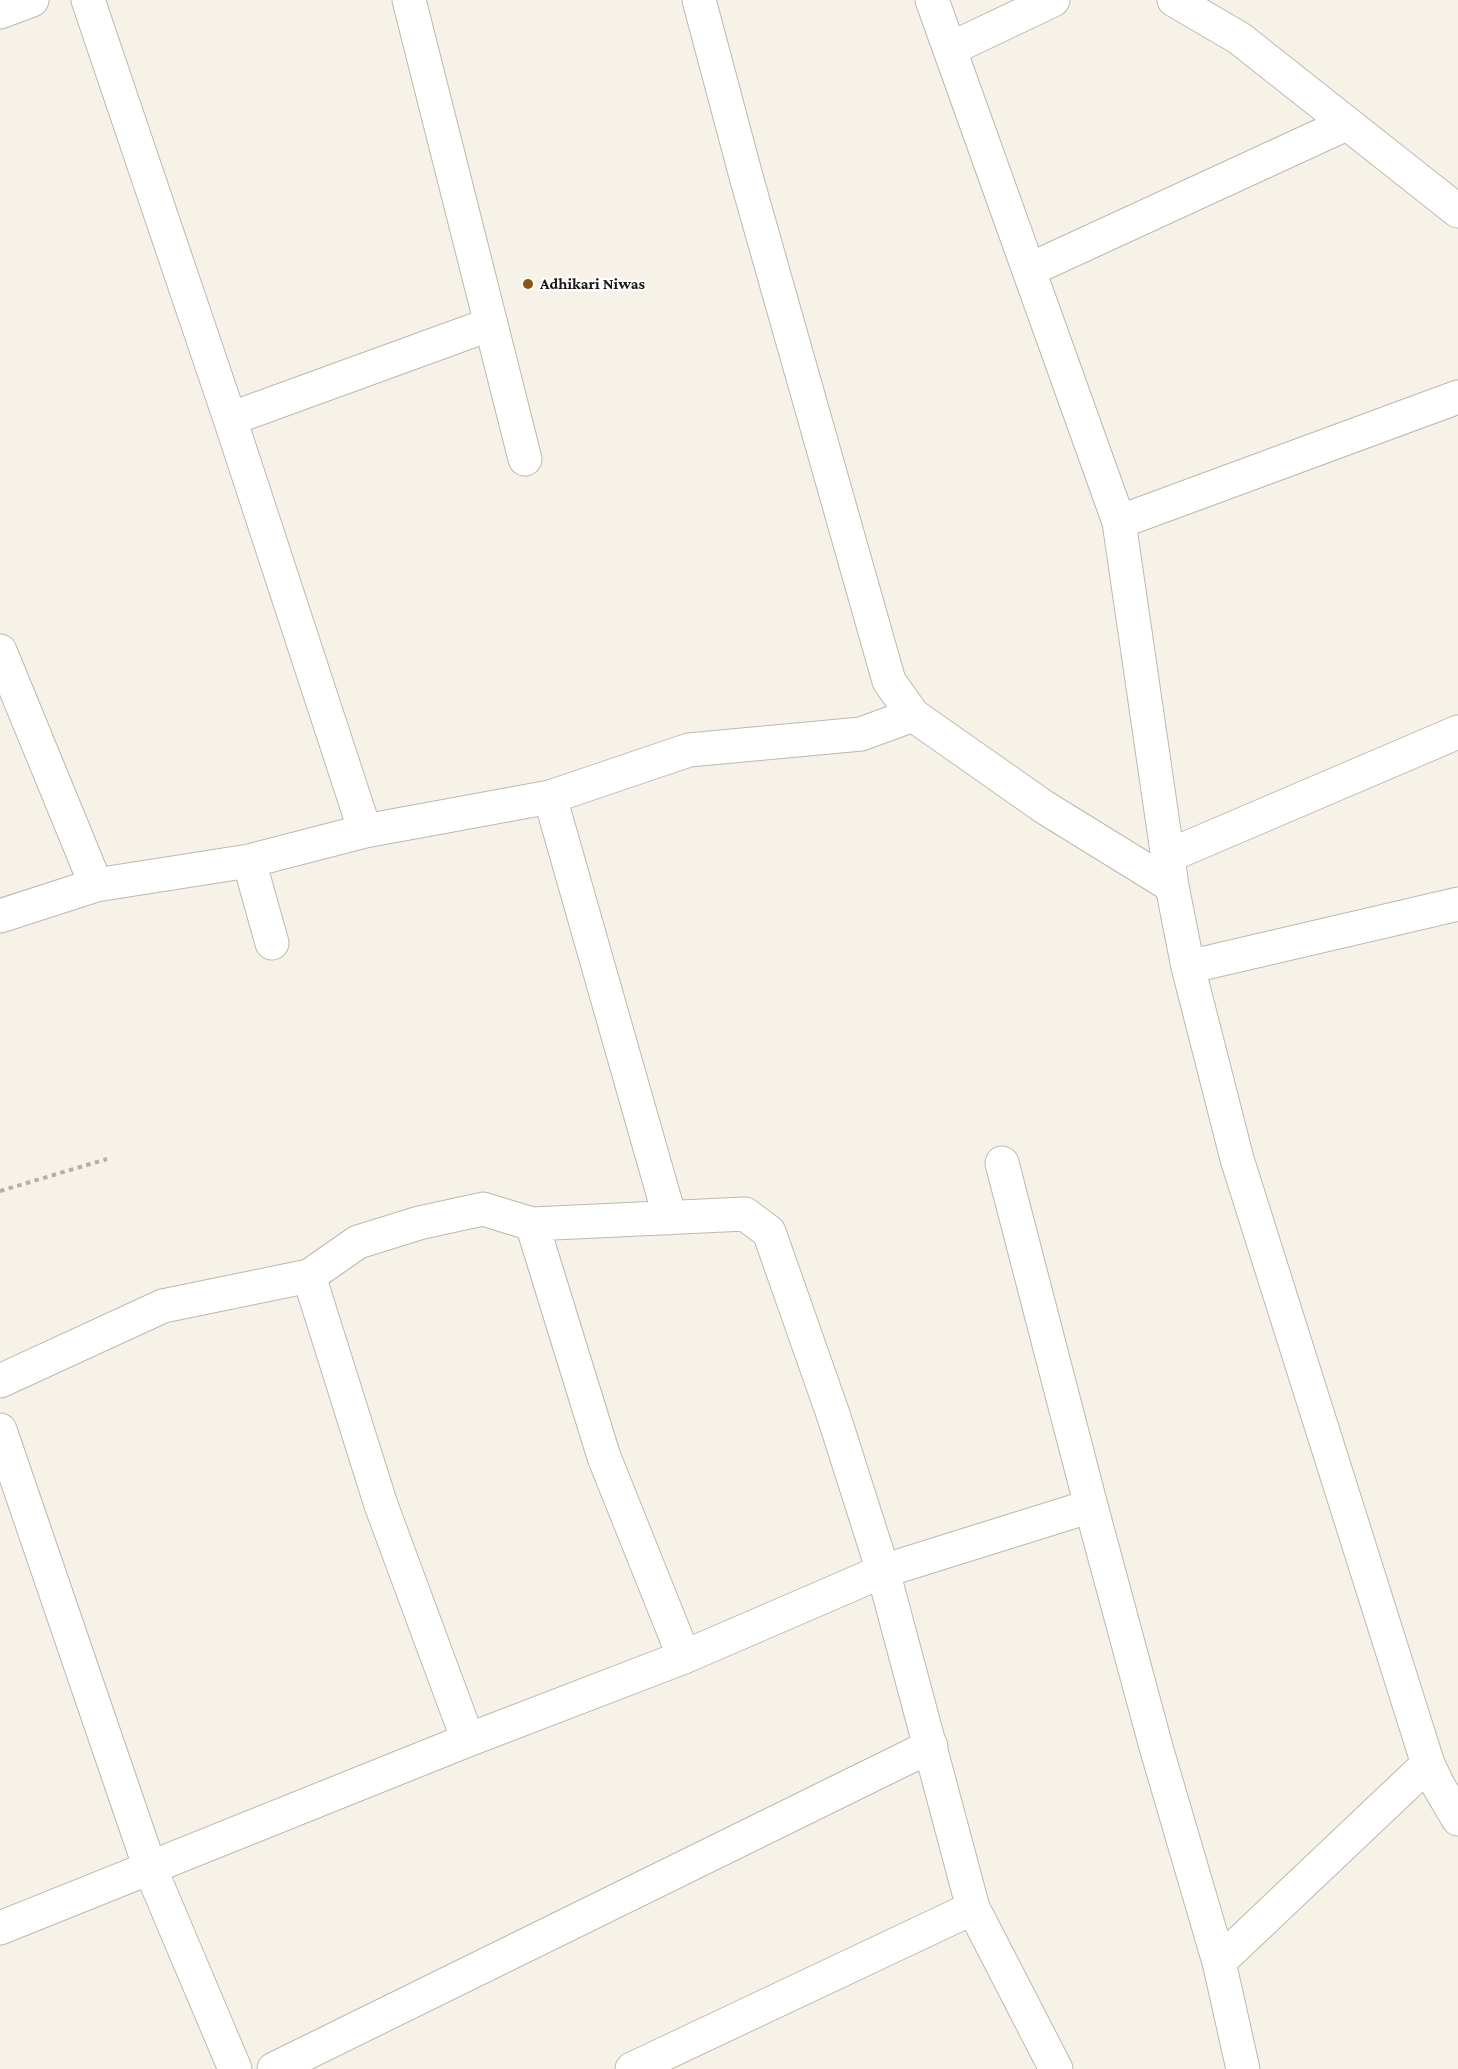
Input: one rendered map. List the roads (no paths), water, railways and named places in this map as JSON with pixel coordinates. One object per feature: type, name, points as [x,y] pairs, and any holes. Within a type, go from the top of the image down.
[{"type":"street","points":[[0,12],[32,0]]},
{"type":"street","points":[[88,0],[230,419],[365,831]]},
{"type":"street","points":[[409,0],[525,459]]},
{"type":"street","points":[[699,0],[747,180],[889,681],[913,716],[1044,807],[1170,871]]},
{"type":"street","points":[[932,0],[1119,522],[1170,871],[1188,967],[1238,1159],[1458,1819]]},
{"type":"street","points":[[950,49],[1053,0]]},
{"type":"street","points":[[1174,0],[1239,38],[1458,211]]},
{"type":"street","points":[[1029,270],[1346,124]]},
{"type":"street","points":[[230,419],[491,324]]},
{"type":"street","points":[[1119,522],[1458,398]]},
{"type":"street","points":[[0,651],[96,885]]},
{"type":"street","points":[[0,916],[96,885],[249,861],[365,831],[550,797],[689,750],[861,734],[913,716]]},
{"type":"street","points":[[1170,871],[1458,732]]},
{"type":"street","points":[[550,797],[670,1218]]},
{"type":"street","points":[[249,861],[272,943]]},
{"type":"street","points":[[1188,967],[1458,904]]},
{"type":"street","points":[[1002,1162],[1156,1747],[1219,1962],[1244,2069]]},
{"type":"street","points":[[0,1382],[163,1306],[309,1276],[358,1242],[419,1223],[483,1209],[532,1224],[745,1214],[769,1232],[834,1418],[883,1571],[974,1908],[1056,2069]]},
{"type":"street","points":[[532,1224],[604,1456],[684,1657]]},
{"type":"street","points":[[309,1276],[381,1505],[468,1740]]},
{"type":"street","points":[[0,1430],[150,1868],[235,2069]]},
{"type":"street","points":[[0,1928],[468,1740],[684,1657],[883,1571],[1091,1506]]},
{"type":"street","points":[[274,2069],[931,1746]]},
{"type":"street","points":[[1219,1962],[1441,1773]]},
{"type":"street","points":[[632,2069],[974,1908]]},
{"type":"place","name":"Adhikari Niwas","points":[[528,284]]}]
